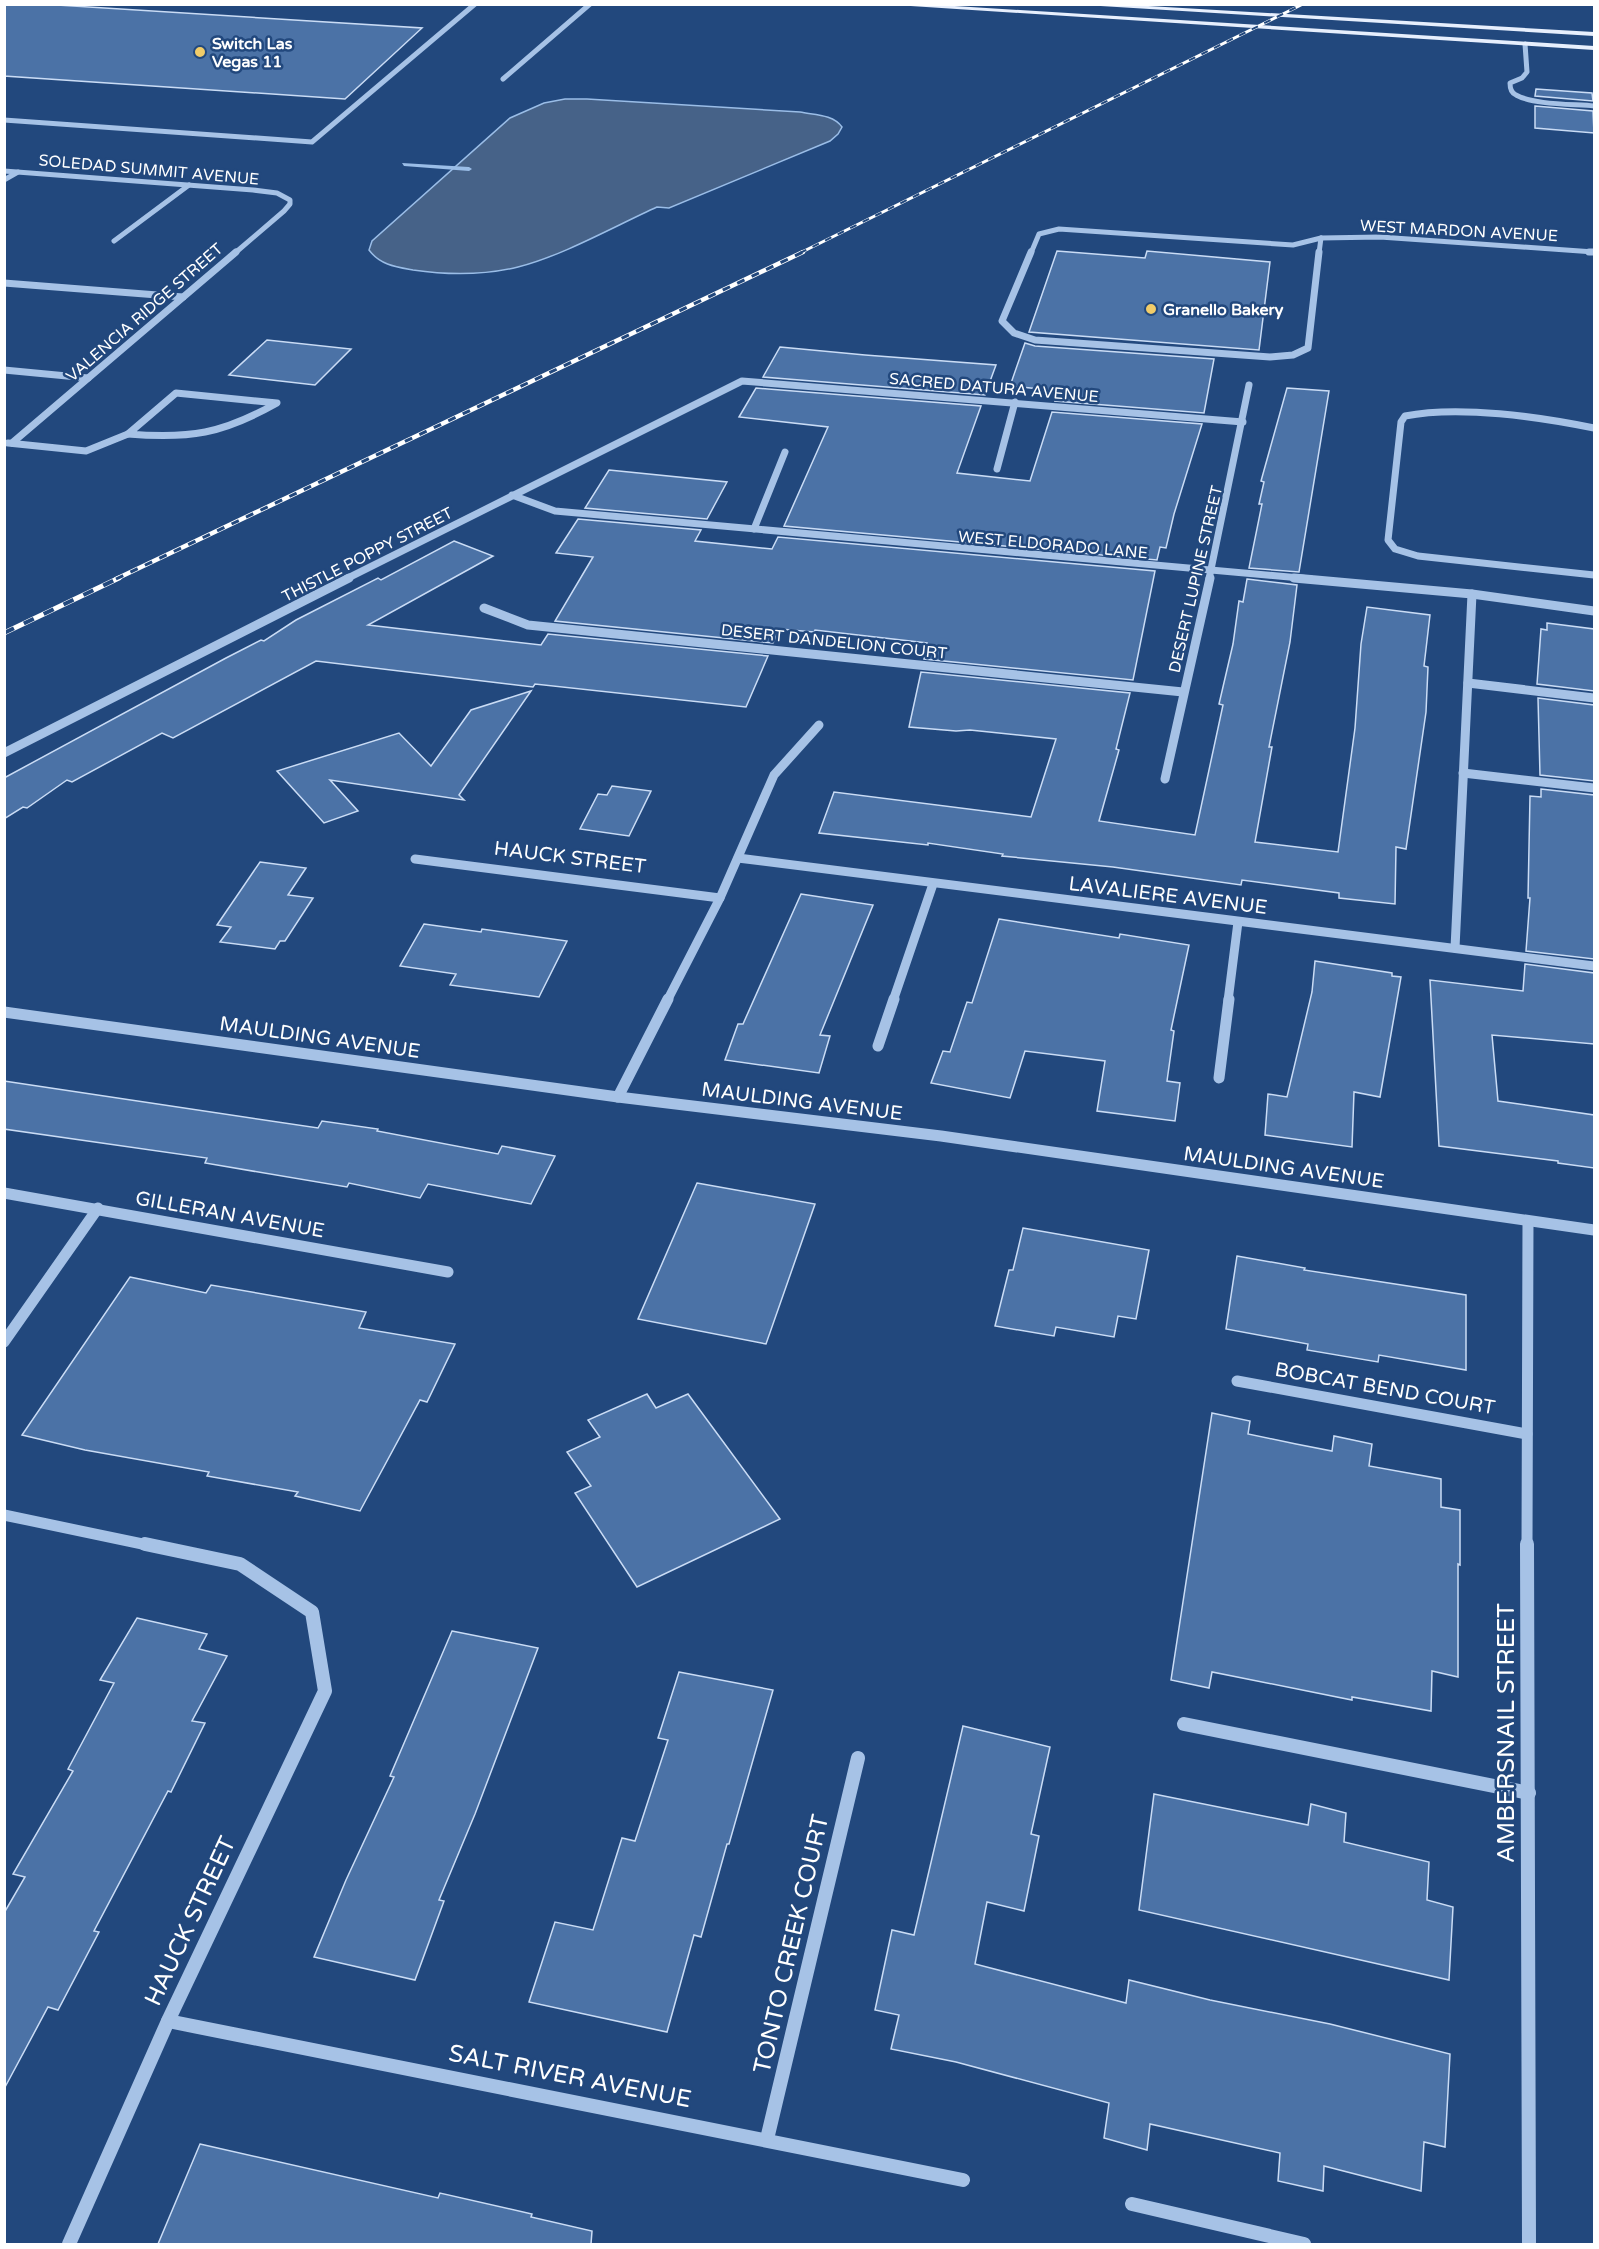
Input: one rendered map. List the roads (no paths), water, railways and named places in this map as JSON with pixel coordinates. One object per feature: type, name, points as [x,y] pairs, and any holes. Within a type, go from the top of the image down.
[{"type":"main road","points":[[883,4],[1594,48]]},
{"type":"main road","points":[[1071,4],[1594,34]]},
{"type":"street","points":[[4,120],[312,142],[475,4]]},
{"type":"street","points":[[503,79],[591,4]]},
{"type":"street","points":[[1525,44],[1527,72],[1522,78],[1510,83],[1510,89],[1515,95],[1538,102],[1594,106]]},
{"type":"street","name":"SOLEDAD SUMMIT AVENUE","points":[[4,171],[276,193],[290,200]]},
{"type":"street","points":[[4,180],[18,172]]},
{"type":"street","points":[[114,241],[189,185]]},
{"type":"street","name":"VALENCIA RIDGE STREET","points":[[8,443],[284,211],[290,204],[290,200]]},
{"type":"street","name":"WEST MARDON AVENUE","points":[[1321,238],[1308,348],[1293,354],[1270,357],[1035,340],[1014,333],[1002,321],[1039,234],[1059,229],[1293,245],[1321,238],[1380,237],[1594,252]]},
{"type":"street","points":[[4,283],[183,297]]},
{"type":"street","points":[[4,370],[88,378]]},
{"type":"street","name":"SACRED DATURA AVENUE","points":[[742,381],[1243,422]]},
{"type":"street","name":"THISTLE POPPY STREET","points":[[4,753],[742,381]]},
{"type":"street","name":"DESERT LUPINE STREET","points":[[1165,779],[1243,422],[1249,385]]},
{"type":"street","points":[[8,443],[86,451],[128,434],[176,393],[277,403],[259,414],[215,430],[192,435],[174,437],[128,434]]},
{"type":"street","points":[[997,469],[1015,402]]},
{"type":"street","points":[[1594,428],[1569,423],[1441,412],[1414,412],[1405,416],[1401,422],[1388,540],[1395,549],[1418,556],[1594,575]]},
{"type":"street","points":[[754,529],[785,452]]},
{"type":"street","name":"WEST ELDORADO LANE","points":[[512,495],[555,511],[1472,594],[1594,611]]},
{"type":"street","points":[[1455,948],[1472,594]]},
{"type":"street","name":"DESERT DANDELION COURT","points":[[484,608],[528,625],[1183,692]]},
{"type":"street","points":[[1468,683],[1594,698]]},
{"type":"street","points":[[618,1097],[720,898],[774,775],[819,725]]},
{"type":"street","points":[[1463,773],[1594,788]]},
{"type":"street","name":"LAVALIERE AVENUE","points":[[738,858],[933,885],[1594,966]]},
{"type":"street","name":"HAUCK STREET","points":[[415,859],[720,898]]},
{"type":"street","points":[[878,1046],[933,885]]},
{"type":"street","points":[[1219,1078],[1238,922]]},
{"type":"street","name":"MAULDING AVENUE","points":[[4,1012],[618,1097],[941,1136],[1594,1230]]},
{"type":"street","name":"GILLERAN AVENUE","points":[[4,1193],[448,1272]]},
{"type":"street","points":[[4,1342],[98,1208]]},
{"type":"street","name":"AMBERSNAIL STREET","points":[[1528,1221],[1529,2244]]},
{"type":"street","name":"BOBCAT BEND COURT","points":[[1237,1381],[1527,1434]]},
{"type":"street","name":"HAUCK STREET","points":[[4,1515],[240,1564],[312,1612],[325,1691],[168,2021],[69,2244]]},
{"type":"street","points":[[1184,1724],[1529,1793]]},
{"type":"street","name":"TONTO CREEK COURT","points":[[767,2139],[858,1758]]},
{"type":"street","name":"SALT RIVER AVENUE","points":[[168,2021],[963,2180]]},
{"type":"street","points":[[1132,2204],[1304,2244]]},
{"type":"water","points":[[565,99],[800,112],[828,117],[842,127],[830,141],[669,208],[657,207],[570,248],[518,267],[479,273],[426,272],[389,264],[378,259],[369,250],[372,241],[510,118],[544,103]]},
{"type":"waterway","points":[[404,164],[469,169]]},
{"type":"railway","points":[[800,253],[1303,4]]},
{"type":"railway","points":[[116,579],[803,252]]},
{"type":"railway","points":[[4,633],[119,578]]},
{"type":"place","name":"Switch Las Vegas 11","points":[[200,52]]},
{"type":"place","name":"Granello Bakery","points":[[1151,309]]}]
